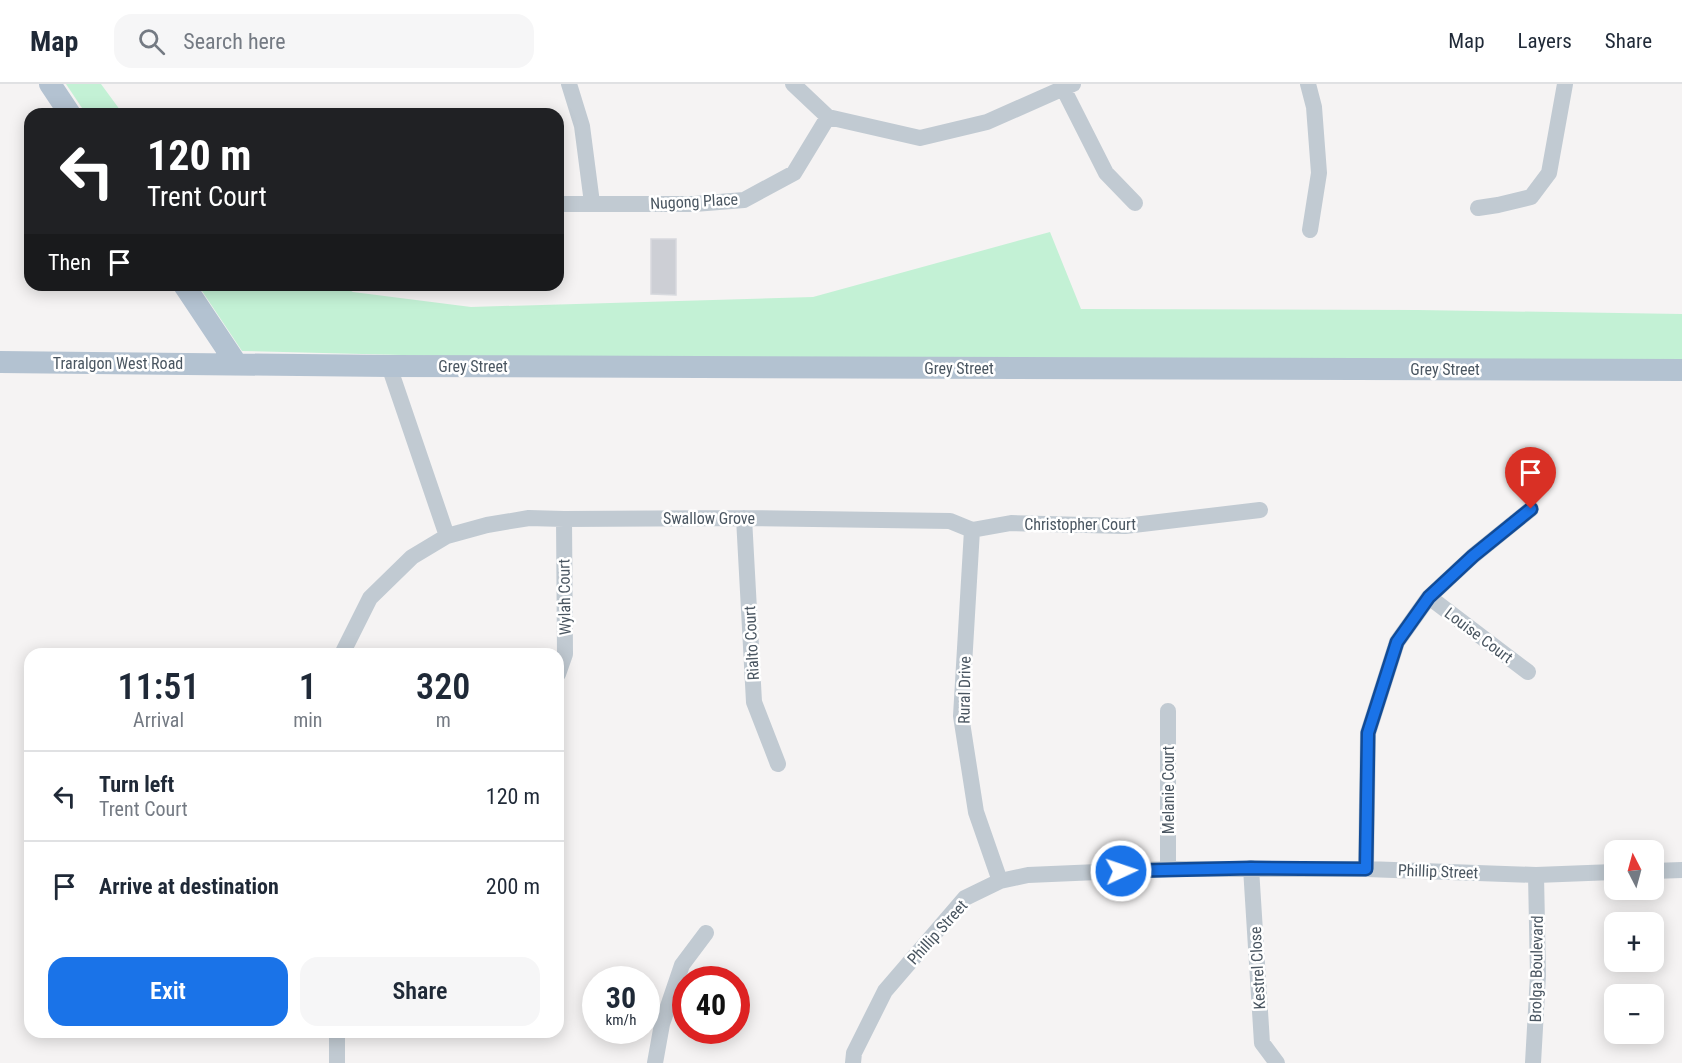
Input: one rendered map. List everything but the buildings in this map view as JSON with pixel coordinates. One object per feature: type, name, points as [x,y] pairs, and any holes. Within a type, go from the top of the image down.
[{"type":"main road","points":[[50,84],[66,108]]},
{"type":"main road","points":[[188,291],[236,363]]},
{"type":"main road","name":"Traralgon West Road","points":[[0,362],[236,363]]},
{"type":"main road","name":"Grey Street","points":[[236,363],[389,366],[1682,370]]},
{"type":"street","points":[[569,84],[582,126],[592,203]]},
{"type":"street","points":[[793,84],[828,117],[920,138],[987,122],[1068,86],[1106,173],[1134,203]]},
{"type":"street","points":[[1308,84],[1314,107],[1319,173],[1310,230]]},
{"type":"street","points":[[1478,207],[1531,197],[1549,173],[1565,84]]},
{"type":"street","name":"Nugong Place","points":[[564,204],[694,204],[744,200],[794,173],[828,117]]},
{"type":"street","points":[[389,366],[447,536]]},
{"type":"street","points":[[1366,869],[1368,733],[1397,642],[1429,597],[1473,556],[1531,509]]},
{"type":"street","name":"Christopher Court","points":[[972,530],[1011,523],[1125,526],[1260,510]]},
{"type":"street","name":"Swallow Grove","points":[[345,648],[370,598],[412,557],[447,536],[487,525],[529,518],[744,518],[950,521],[972,530]]},
{"type":"street","name":"Rialto Court","points":[[744,518],[754,702],[778,764]]},
{"type":"street","name":"Wylah Court","points":[[564,519],[564,657]]},
{"type":"street","name":"Rural Drive","points":[[972,530],[961,716],[976,812],[1000,881]]},
{"type":"street","name":"Louise Court","points":[[1429,597],[1528,672]]},
{"type":"street","name":"Melanie Court","points":[[1168,711],[1168,869]]},
{"type":"street","name":"Kestrel Close","points":[[1251,868],[1262,1043],[1277,1063]]},
{"type":"street","name":"Phillip Street","points":[[853,1063],[854,1053],[885,991],[965,898],[1000,881],[1028,875],[1168,869],[1366,869],[1536,875],[1604,872]]},
{"type":"street","points":[[1664,871],[1682,870]]},
{"type":"street","name":"Brolga Boulevard","points":[[1533,1063],[1538,975],[1536,875]]},
{"type":"street","points":[[655,1063],[662,1024],[682,965],[706,933]]},
{"type":"street","points":[[337,1038],[337,1063]]},
{"type":"green space","points":[[66,84],[101,84],[119,108],[82,108]]},
{"type":"green space","points":[[1050,232],[1081,309],[1418,310],[1682,314],[1682,363],[598,360],[242,351],[202,291],[351,291],[471,307],[813,297]]},
{"type":"route","points":[[1121,871],[1251,868],[1366,869],[1368,733],[1397,642],[1429,597],[1473,556],[1531,509]]}]
